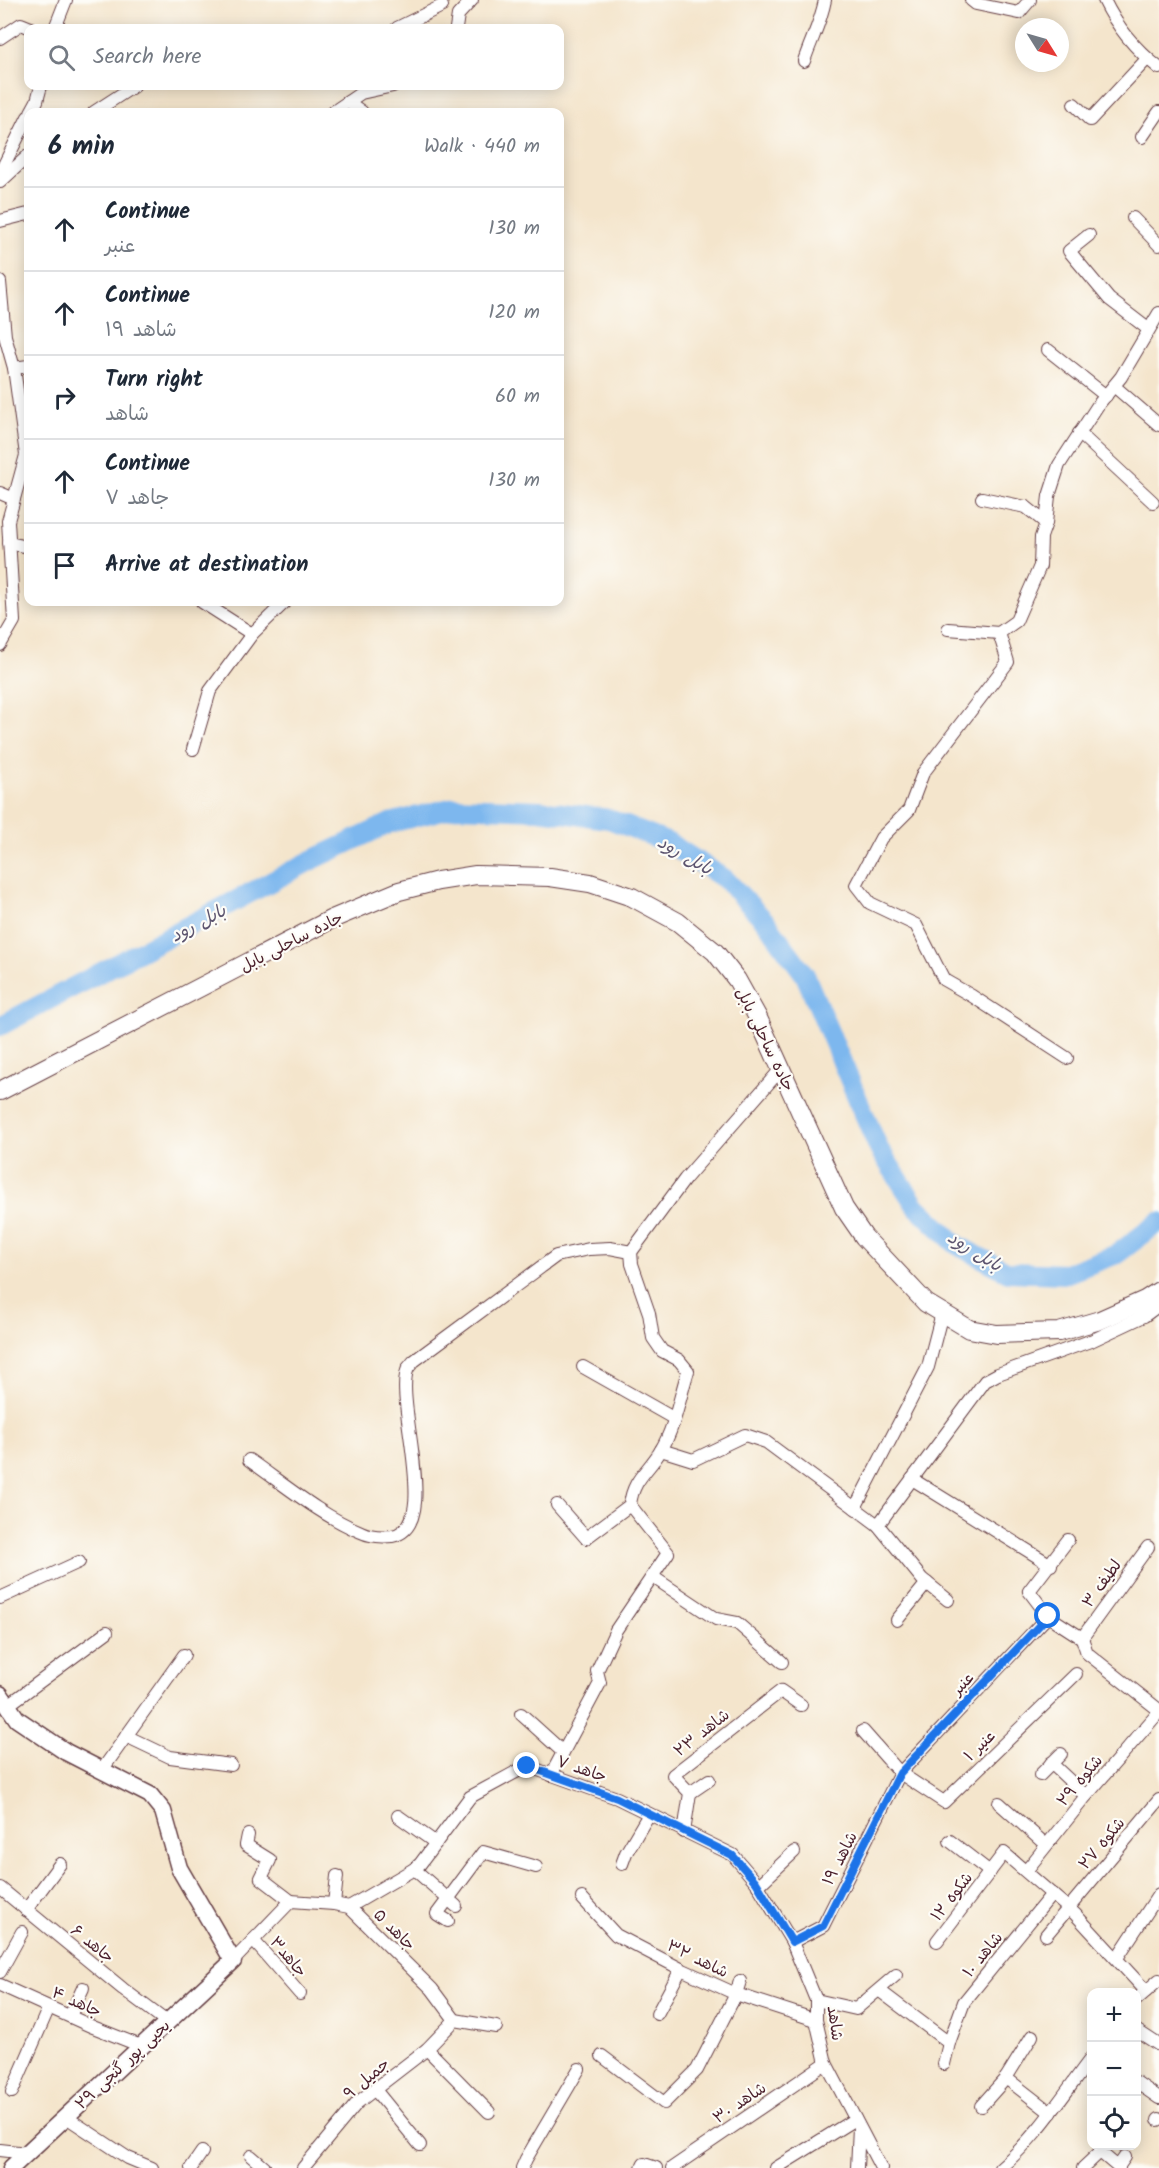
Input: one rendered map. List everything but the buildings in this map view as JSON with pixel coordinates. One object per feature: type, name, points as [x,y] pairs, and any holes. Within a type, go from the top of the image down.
[{"type":"main road","name":"جاده ساحلی بابل","points":[[0,1091],[332,919],[399,891],[438,881],[476,875],[550,877],[591,883],[632,897],[678,922],[715,952],[737,980],[757,1016],[844,1208],[864,1237],[926,1303],[969,1329],[987,1332],[1059,1332],[1100,1320],[1145,1300],[1159,1291]]},
{"type":"main road","points":[[3,1700],[17,1719],[66,1752],[150,1795],[163,1811],[179,1868],[232,1960]]},
{"type":"main road","name":"یحیی پور گنجی ۲۹","points":[[11,2168],[232,1960]]},
{"type":"street","points":[[57,24],[66,0]]},
{"type":"street","points":[[804,61],[822,18],[825,0]]},
{"type":"street","points":[[971,0],[976,4],[1019,13],[1030,0]]},
{"type":"street","points":[[1107,1],[1111,15],[1141,54],[1159,68]]},
{"type":"street","points":[[404,24],[442,3],[468,4]]},
{"type":"street","points":[[457,24],[458,15],[468,4]]},
{"type":"street","points":[[0,38],[21,24],[24,25]]},
{"type":"street","points":[[1074,104],[1090,120],[1147,59]]},
{"type":"street","points":[[33,108],[40,90]]},
{"type":"street","points":[[100,108],[128,90]]},
{"type":"street","points":[[339,108],[361,93],[375,90]]},
{"type":"street","points":[[348,102],[356,108]]},
{"type":"street","points":[[1142,137],[1159,112]]},
{"type":"street","points":[[0,173],[24,125]]},
{"type":"street","points":[[0,182],[24,160]]},
{"type":"street","points":[[0,221],[24,215]]},
{"type":"street","points":[[1134,218],[1159,245]]},
{"type":"street","points":[[1089,234],[1069,251],[1109,299],[1148,329]]},
{"type":"street","points":[[0,282],[2,336],[14,368],[24,435]]},
{"type":"street","points":[[948,629],[999,633],[1016,621],[1040,566],[1041,537],[1046,523],[1049,496],[1059,465],[1121,377],[1159,313]]},
{"type":"street","points":[[1048,350],[1159,425]]},
{"type":"street","points":[[14,368],[24,367]]},
{"type":"street","points":[[1079,434],[1153,502]]},
{"type":"street","points":[[0,645],[14,621],[8,521],[24,465]]},
{"type":"street","points":[[0,493],[14,499]]},
{"type":"street","points":[[982,498],[1026,507],[1046,523]]},
{"type":"street","points":[[9,543],[24,546]]},
{"type":"street","points":[[208,606],[252,634]]},
{"type":"street","points":[[193,749],[210,691],[252,634],[281,606]]},
{"type":"street","points":[[999,633],[1008,662],[923,773],[909,810],[881,838],[855,885],[870,903],[916,925],[944,980],[1067,1058]]},
{"type":"street","points":[[551,1775],[600,1683],[597,1671],[616,1630],[668,1553],[630,1505],[631,1492],[661,1450],[687,1371],[679,1360],[662,1351],[653,1338],[649,1314],[632,1264],[631,1252],[685,1179],[781,1069]]},
{"type":"street","points":[[249,1460],[336,1520],[374,1536],[397,1535],[410,1523],[414,1507],[415,1478],[406,1395],[408,1368],[414,1361],[555,1256],[589,1249],[610,1248],[631,1252]]},
{"type":"street","points":[[878,1525],[985,1381],[998,1374],[1093,1340],[1144,1316],[1159,1305]]},
{"type":"street","points":[[855,1508],[928,1367],[942,1313]]},
{"type":"street","points":[[583,1367],[673,1418]]},
{"type":"street","points":[[661,1450],[693,1460],[745,1435],[766,1442],[878,1525],[927,1582],[948,1600]]},
{"type":"street","points":[[912,1479],[1050,1565]]},
{"type":"street","points":[[557,1505],[586,1538],[630,1505]]},
{"type":"street","points":[[1068,1540],[1029,1591],[1048,1616],[1082,1638],[1087,1653],[1159,1711]]},
{"type":"street","name":"لطیف ۳","points":[[1082,1638],[1148,1547]]},
{"type":"street","points":[[0,1598],[79,1563]]},
{"type":"street","points":[[653,1577],[716,1619],[737,1623],[782,1662]]},
{"type":"street","points":[[897,1620],[927,1582]]},
{"type":"street","name":"عنبر","points":[[900,1773],[1048,1616]]},
{"type":"street","points":[[3,1700],[107,1632]]},
{"type":"street","points":[[102,1770],[183,1655]]},
{"type":"street","name":"عنیر ۱","points":[[900,1773],[944,1802],[1076,1674]]},
{"type":"street","name":"شاهد ۲۳","points":[[690,1792],[673,1775],[780,1691],[801,1705]]},
{"type":"street","name":"شکوه ۲۹","points":[[1026,1871],[1086,1796],[1159,1711]]},
{"type":"street","points":[[521,1714],[563,1752]]},
{"type":"street","points":[[863,1731],[900,1773]]},
{"type":"street","points":[[126,1736],[170,1757],[231,1765]]},
{"type":"street","points":[[1040,1775],[1061,1754]]},
{"type":"street","points":[[1051,1763],[1086,1796]]},
{"type":"street","name":"جاهد ۷","points":[[349,1907],[414,1869],[470,1797],[527,1766],[617,1798],[732,1855]]},
{"type":"street","name":"شاهد ۱۹","points":[[792,1942],[823,1926],[900,1773]]},
{"type":"street","points":[[684,1832],[690,1792],[709,1780]]},
{"type":"street","name":"شکوه ۲۷","points":[[1046,1935],[1072,1910],[1159,1800]]},
{"type":"street","points":[[999,1803],[1046,1845]]},
{"type":"street","points":[[622,1864],[649,1814]]},
{"type":"street","points":[[398,1816],[436,1843]]},
{"type":"street","points":[[232,1960],[291,1901],[261,1878],[270,1860],[246,1845],[248,1835]]},
{"type":"street","points":[[950,1841],[990,1872]]},
{"type":"street","points":[[448,1921],[437,1914],[452,1903],[483,1852],[536,1867]]},
{"type":"street","points":[[758,1886],[794,1852]]},
{"type":"street","name":"شکوه ۱۲","points":[[937,1941],[1005,1852],[1026,1871]]},
{"type":"street","name":"شاهد","points":[[732,1855],[758,1886],[792,1942],[816,2000],[816,2020],[826,2063],[881,2168]]},
{"type":"street","points":[[26,1910],[60,1864]]},
{"type":"street","points":[[414,1869],[452,1903]]},
{"type":"street","points":[[1026,1871],[1072,1910],[1146,1991]]},
{"type":"street","points":[[334,1904],[337,1876]]},
{"type":"street","name":"جاهد ۶","points":[[0,1888],[167,2022]]},
{"type":"street","name":"شاهد ۱۰","points":[[944,2064],[964,2002],[1052,1894]]},
{"type":"street","points":[[1117,1958],[1159,1894]]},
{"type":"street","name":"شاهد ۳۲","points":[[582,1898],[616,1935],[681,1969],[736,1994],[816,2020]]},
{"type":"street","name":"جاهد ۵","points":[[291,1901],[349,1907],[432,1989],[455,2020]]},
{"type":"street","points":[[0,1972],[22,1932]]},
{"type":"street","name":"جاهد۳","points":[[253,1940],[300,1994]]},
{"type":"street","points":[[657,2014],[681,1969]]},
{"type":"street","points":[[816,2000],[856,2009],[880,1991],[896,1975]]},
{"type":"street","points":[[1141,1996],[1159,1980]]},
{"type":"street","points":[[602,2056],[664,2103],[697,2070],[736,1994],[740,1981]]},
{"type":"street","name":"جاهد ۴","points":[[0,1985],[141,2046]]},
{"type":"street","points":[[70,2016],[82,1988]]},
{"type":"street","points":[[880,1991],[949,2043]]},
{"type":"street","points":[[12,2092],[49,2007]]},
{"type":"street","points":[[455,2020],[496,2027]]},
{"type":"street","name":"جمیل ۹","points":[[303,2168],[357,2103],[376,2091],[427,2049],[455,2020]]},
{"type":"street","points":[[1141,2033],[1159,2045]]},
{"type":"street","points":[[981,2106],[1006,2078],[1032,2036]]},
{"type":"street","points":[[427,2049],[489,2112]]},
{"type":"street","name":"شاهد ۳۰","points":[[672,2168],[826,2063]]},
{"type":"street","points":[[1000,2168],[1015,2156],[1051,2113],[1087,2064]]},
{"type":"street","points":[[522,2168],[579,2069]]},
{"type":"street","points":[[1006,2078],[1051,2113]]},
{"type":"street","points":[[1141,2089],[1159,2098]]},
{"type":"street","points":[[376,2091],[420,2145]]},
{"type":"street","points":[[66,2117],[128,2158],[152,2168]]},
{"type":"street","points":[[776,2168],[857,2122],[857,2168]]},
{"type":"street","points":[[0,2150],[27,2153]]},
{"type":"street","points":[[191,2168],[202,2152]]},
{"type":"street","points":[[1083,2168],[1100,2152],[1120,2164]]},
{"type":"street","points":[[251,2156],[265,2168]]},
{"type":"waterway","name":"بابل رود","points":[[0,1026],[310,861],[390,823],[455,807],[539,810],[609,819],[669,843],[725,879],[767,923],[805,975],[879,1149],[916,1206],[957,1245],[1008,1272],[1065,1274],[1117,1254],[1159,1222]]},
{"type":"route","points":[[527,1766],[617,1798],[732,1855],[756,1882],[792,1942],[823,1926],[900,1773],[1048,1616]]}]
